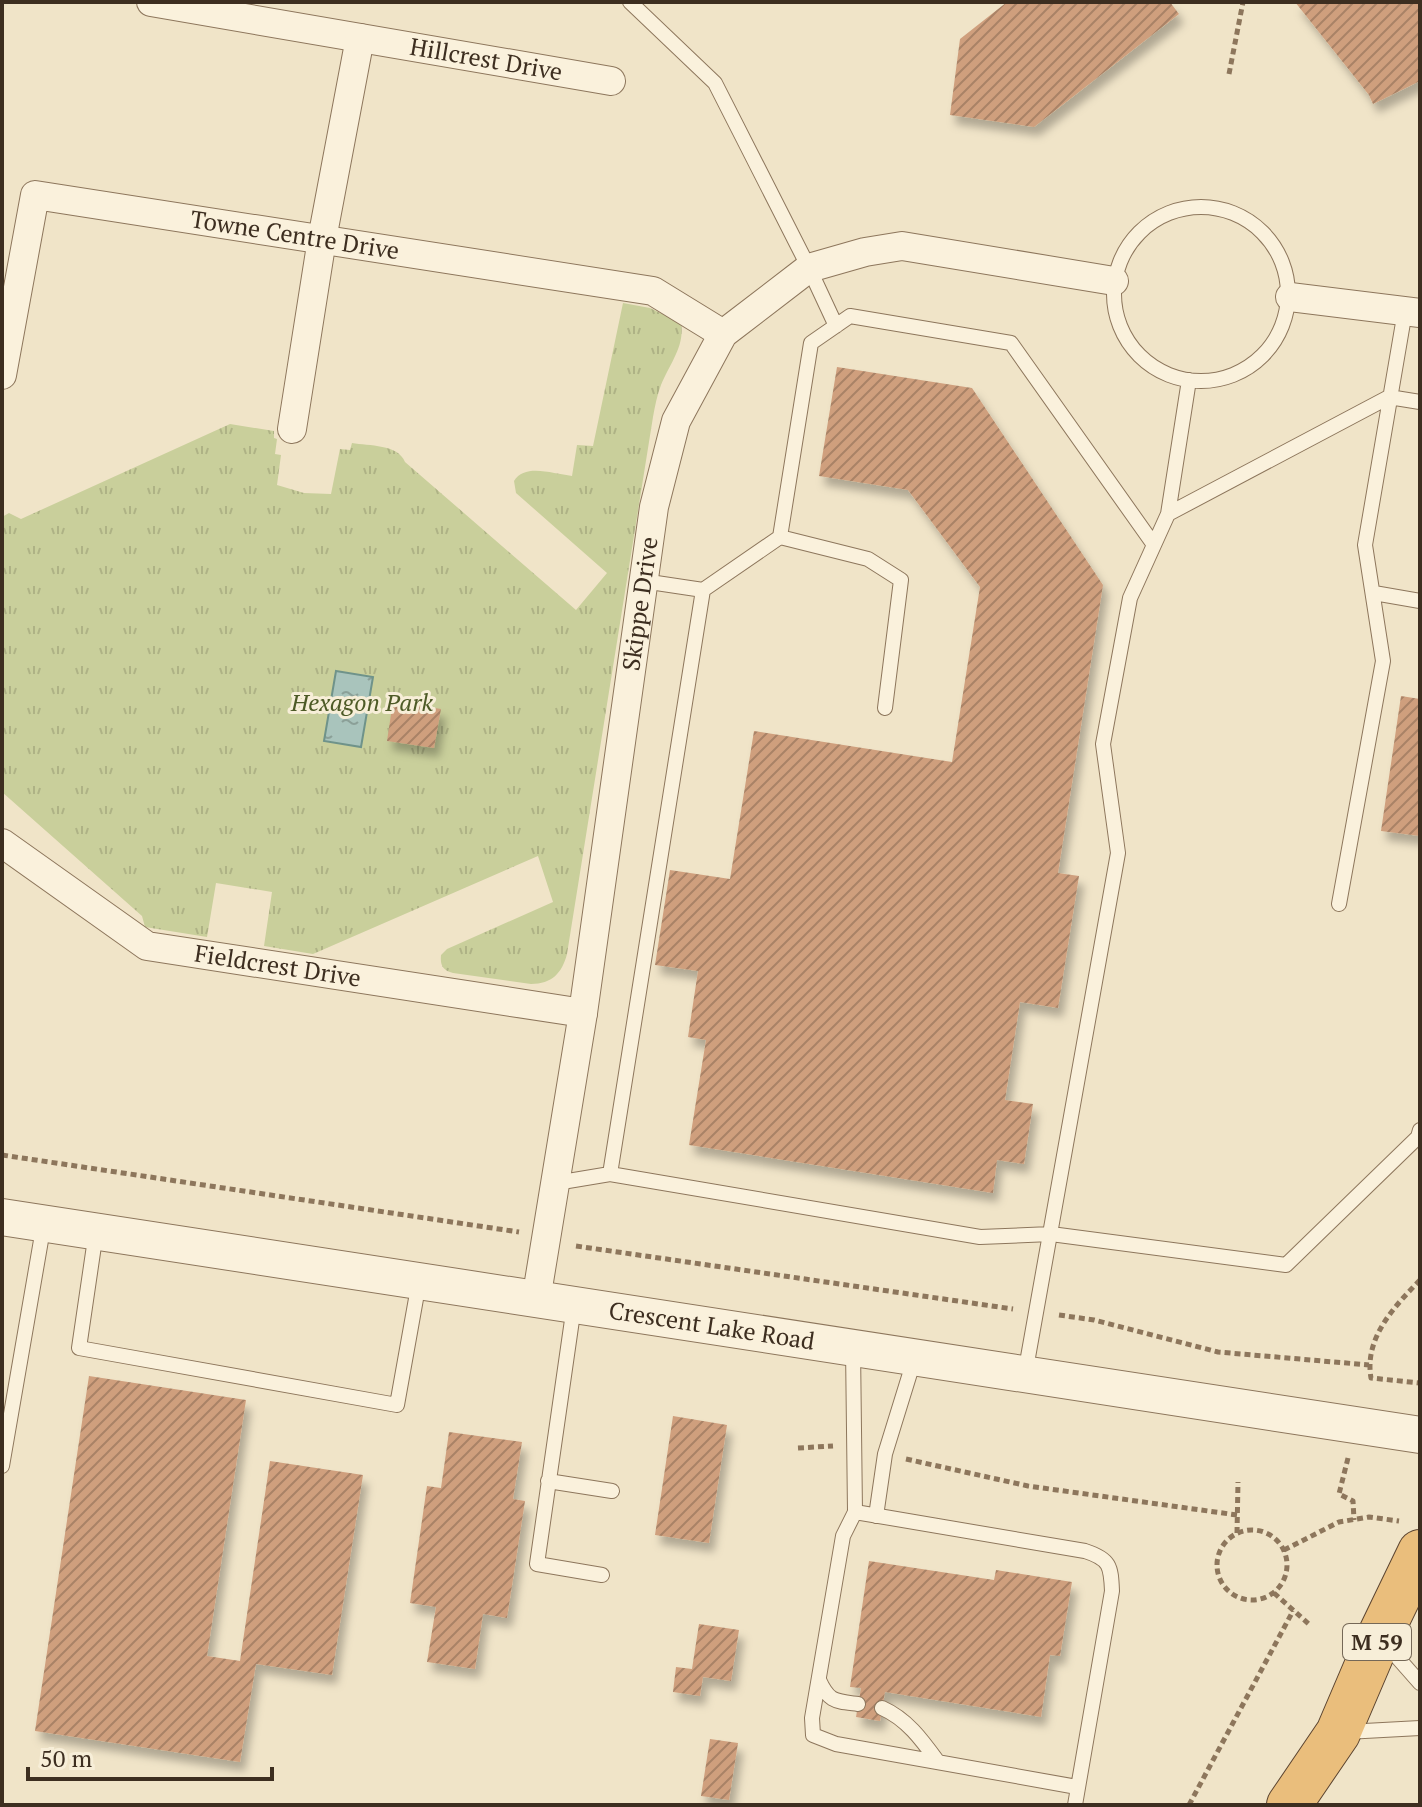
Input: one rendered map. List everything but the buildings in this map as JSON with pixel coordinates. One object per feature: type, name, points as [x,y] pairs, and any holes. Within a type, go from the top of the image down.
[{"type":"highway","name":"M 59","points":[[1289,1805],[1338,1733],[1420,1552]]},
{"type":"street","name":"Hillcrest Drive","points":[[151,2],[611,81]]},
{"type":"street","points":[[292,429],[322,239],[360,38]]},
{"type":"street","name":"Towne Centre Drive","points":[[2,375],[35,195],[653,291],[723,334]]},
{"type":"street","name":"Skippe Drive","points":[[536,1300],[583,1013],[654,507],[676,421],[723,334],[809,268],[865,252],[902,246],[1114,281]]},
{"type":"street","points":[[1290,297],[1412,312]]},
{"type":"street","name":"Fieldcrest Drive","points":[[2,843],[147,946],[583,1013]]},
{"type":"street","name":"Crescent Lake Road","points":[[2,1217],[1420,1435]]},
{"type":"lane","points":[[630,2],[715,83],[836,326]]},
{"type":"lane","points":[[1187,207],[1215,207],[1240,215],[1263,231],[1279,254],[1290,297],[1278,336],[1259,360],[1233,376],[1203,382],[1173,377],[1146,363],[1127,340],[1115,311],[1114,281],[1123,254],[1139,232],[1161,216],[1187,207]]},
{"type":"lane","points":[[1339,904],[1383,661],[1365,545],[1389,397],[1412,312]]},
{"type":"lane","points":[[643,581],[703,590],[780,537],[811,343],[850,316],[1011,343],[1154,545]]},
{"type":"lane","points":[[1025,1374],[1118,853],[1103,744],[1130,598],[1168,514],[1189,380]]},
{"type":"lane","points":[[1168,514],[1389,397],[1420,402]]},
{"type":"lane","points":[[780,537],[868,559],[901,580],[885,708]]},
{"type":"lane","points":[[610,1174],[703,590]]},
{"type":"lane","points":[[1374,593],[1420,601]]},
{"type":"lane","points":[[556,1183],[610,1174],[980,1237],[1051,1234],[1286,1265],[1418,1137],[1420,1130]]},
{"type":"lane","points":[[2,1466],[44,1223]]},
{"type":"lane","points":[[96,1231],[79,1348],[397,1405],[419,1282]]},
{"type":"lane","points":[[574,1306],[537,1564],[602,1575]]},
{"type":"lane","points":[[853,1348],[855,1512],[843,1536],[812,1718],[813,1735],[836,1744],[1077,1787]]},
{"type":"lane","points":[[876,1516],[885,1454],[915,1357]]},
{"type":"lane","points":[[548,1481],[612,1491]]},
{"type":"lane","points":[[855,1512],[1085,1551],[1101,1556],[1111,1567],[1112,1591],[1075,1805]]},
{"type":"lane","points":[[1379,1637],[1420,1683]]},
{"type":"lane","points":[[819,1679],[826,1696],[835,1701],[858,1704]]},
{"type":"lane","points":[[882,1708],[900,1716],[938,1762]]},
{"type":"lane","points":[[1338,1733],[1420,1728]]},
{"type":"path","points":[[1229,74],[1243,2]]},
{"type":"path","points":[[2,1155],[496,1228],[592,1250],[1094,1320],[1218,1352],[1369,1365]]},
{"type":"path","points":[[1420,1280],[1398,1303],[1377,1333],[1369,1365],[1371,1378],[1420,1383]]},
{"type":"path","points":[[798,1448],[843,1445],[853,1448]]},
{"type":"path","points":[[885,1454],[1028,1486],[1237,1515]]},
{"type":"path","points":[[1237,1533],[1238,1482]]},
{"type":"path","points":[[1339,1494],[1353,1501],[1354,1520]]},
{"type":"path","points":[[1284,1550],[1339,1522],[1369,1517]]},
{"type":"path","points":[[1247,1530],[1269,1534],[1284,1550],[1287,1572],[1282,1584],[1263,1600],[1239,1599],[1228,1593],[1220,1583],[1216,1571],[1217,1559],[1227,1539],[1237,1533],[1247,1530]]},
{"type":"path","points":[[1274,1593],[1311,1626]]},
{"type":"path","points":[[1189,1805],[1293,1611]]},
{"type":"green space","name":"Hexagon Park","points":[[623,303],[650,308],[681,323],[682,331],[655,409],[567,954],[562,967],[550,980],[531,984],[453,973],[445,969],[441,962],[441,955],[447,949],[553,902],[538,856],[313,954],[264,946],[272,892],[216,883],[207,937],[145,927],[142,916],[2,792],[2,517],[9,513],[21,519],[230,424],[274,431],[274,438],[277,439],[275,454],[281,455],[277,485],[304,493],[331,494],[340,449],[350,450],[352,443],[374,446],[390,449],[401,456],[576,610],[607,573],[516,493],[514,481],[525,472],[532,471],[572,476],[577,445],[593,446]]},
{"type":"water","points":[[336,671],[373,677],[361,747],[324,741]]}]
